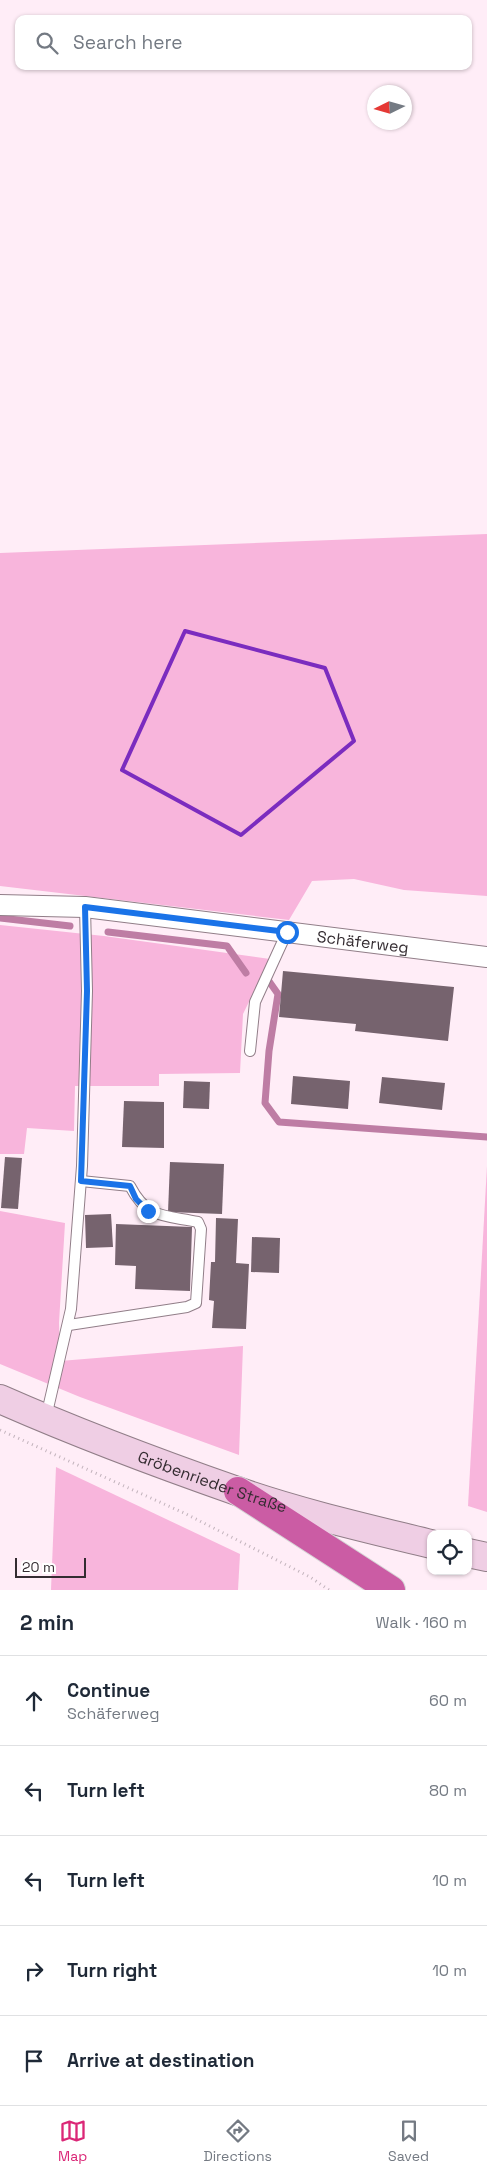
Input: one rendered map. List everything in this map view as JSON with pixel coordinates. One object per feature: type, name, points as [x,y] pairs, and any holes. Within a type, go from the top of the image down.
[{"type":"highway","points":[[238,1492],[391,1590]]},
{"type":"street","name":"Schäferweg","points":[[0,905],[85,907],[487,957]]},
{"type":"street","name":"Gröbenrieder Straße","points":[[0,1398],[46,1419],[238,1492],[427,1543]]},
{"type":"street","points":[[472,1554],[487,1557]]},
{"type":"lane","points":[[46,1419],[68,1325],[81,1181],[87,991],[85,907]]},
{"type":"lane","points":[[250,1051],[254,1002],[287,932]]},
{"type":"lane","points":[[68,1325],[188,1307],[196,1303],[198,1288],[201,1229],[198,1222],[148,1211],[136,1199],[130,1186],[81,1181]]},
{"type":"path","points":[[0,1430],[192,1518],[310,1577],[328,1590]]},
{"type":"highlighted area","points":[[185,631],[325,668],[354,741],[241,835],[122,770]]},
{"type":"shaded area","points":[[487,534],[487,896],[404,890],[354,879],[312,881],[289,920],[0,886],[0,553]]},
{"type":"shaded area","points":[[0,925],[104,936],[270,959],[243,1014],[240,1073],[159,1074],[159,1086],[75,1086],[74,1131],[27,1128],[24,1154],[0,1154]]},
{"type":"shaded area","points":[[487,1166],[487,1512],[468,1506]]},
{"type":"shaded area","points":[[0,1211],[65,1223],[59,1323],[60,1361],[243,1346],[239,1455],[80,1397],[0,1364]]},
{"type":"shaded area","points":[[56,1467],[240,1554],[238,1590],[51,1590]]},
{"type":"building","points":[[283,971],[454,987],[448,1041],[355,1031],[356,1024],[279,1017]]},
{"type":"building","points":[[293,1076],[350,1081],[348,1109],[291,1104]]},
{"type":"building","points":[[382,1077],[445,1083],[442,1110],[379,1103]]},
{"type":"building","points":[[184,1081],[210,1082],[209,1109],[183,1108]]},
{"type":"building","points":[[124,1101],[164,1102],[164,1148],[122,1147]]},
{"type":"building","points":[[5,1157],[22,1158],[18,1209],[1,1208]]},
{"type":"building","points":[[170,1162],[224,1164],[222,1214],[168,1212]]},
{"type":"building","points":[[111,1214],[113,1247],[86,1248],[85,1215]]},
{"type":"building","points":[[216,1218],[238,1219],[236,1263],[249,1264],[246,1329],[212,1328],[214,1301],[209,1300],[211,1262],[215,1262]]},
{"type":"building","points":[[116,1224],[192,1227],[190,1291],[135,1289],[136,1266],[115,1265]]},
{"type":"building","points":[[252,1237],[280,1238],[279,1273],[251,1272]]},
{"type":"waterway","points":[[0,918],[70,926]]},
{"type":"waterway","points":[[108,932],[227,946],[246,973]]},
{"type":"waterway","points":[[266,977],[278,994],[269,1051],[265,1103],[279,1122],[487,1137]]},
{"type":"route","points":[[148,1211],[136,1199],[130,1186],[81,1181],[87,991],[85,907],[287,932]]}]
